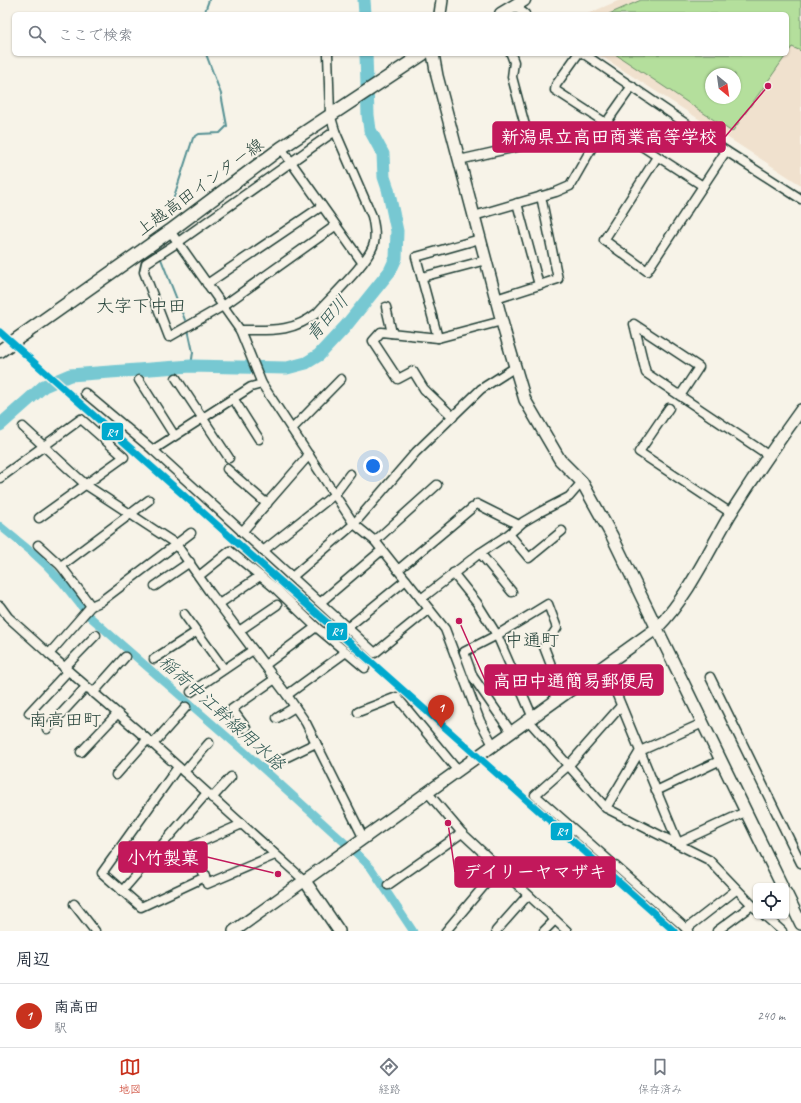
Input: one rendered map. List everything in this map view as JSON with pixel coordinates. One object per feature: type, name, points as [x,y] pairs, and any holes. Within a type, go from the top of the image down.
[{"type":"main road","points":[[504,12],[519,3]]},
{"type":"main road","name":"上越高田インター線","points":[[0,350],[170,231],[281,148],[330,114],[420,56]]},
{"type":"street","points":[[440,12],[442,0]]},
{"type":"street","points":[[519,3],[524,12]]},
{"type":"street","points":[[240,330],[283,329],[300,325],[317,313],[362,262],[374,244],[375,226],[335,131],[330,114],[328,56]]},
{"type":"street","points":[[433,56],[437,76],[514,368],[525,400],[560,460],[582,482],[612,536],[781,883]]},
{"type":"street","points":[[460,160],[530,144],[512,77],[514,62],[512,56]]},
{"type":"street","points":[[577,56],[556,85],[555,90],[703,186]]},
{"type":"street","points":[[587,56],[726,151],[801,199]]},
{"type":"street","points":[[474,216],[570,186],[606,123],[632,86]]},
{"type":"street","points":[[335,131],[146,263],[144,272],[169,337],[222,306],[335,226]]},
{"type":"street","points":[[281,148],[362,262]]},
{"type":"street","points":[[657,157],[604,240],[647,271],[726,151]]},
{"type":"street","points":[[496,299],[558,279],[541,196]]},
{"type":"street","points":[[517,203],[539,285]]},
{"type":"street","points":[[207,284],[322,206]]},
{"type":"street","points":[[170,231],[240,330],[261,380],[354,524],[375,541],[445,629],[480,721],[493,745]]},
{"type":"street","points":[[438,338],[416,257],[480,239]]},
{"type":"street","points":[[422,277],[486,260]]},
{"type":"street","points":[[386,307],[392,333]]},
{"type":"street","points":[[453,417],[424,389],[413,371],[398,380],[374,340],[381,332],[438,338],[502,322]]},
{"type":"street","points":[[680,396],[699,367],[634,324],[646,373],[680,396],[768,455]]},
{"type":"street","points":[[292,577],[354,524],[416,452],[481,389],[514,368]]},
{"type":"street","points":[[176,378],[229,458]]},
{"type":"street","points":[[292,429],[341,379]]},
{"type":"street","points":[[139,380],[174,435]]},
{"type":"street","points":[[153,450],[261,380]]},
{"type":"street","points":[[85,392],[153,450],[375,653],[429,609]]},
{"type":"street","points":[[233,398],[259,439]]},
{"type":"street","points":[[669,408],[639,452],[731,513]]},
{"type":"street","points":[[234,931],[305,881],[363,837],[657,628],[683,596],[731,513],[768,455],[801,410]]},
{"type":"street","points":[[0,478],[81,419],[124,457],[40,518]]},
{"type":"street","points":[[22,426],[86,485],[176,544],[287,694],[316,743],[363,837]]},
{"type":"street","points":[[242,532],[309,455]]},
{"type":"street","points":[[228,469],[266,504]]},
{"type":"street","points":[[263,551],[335,494],[350,474]]},
{"type":"street","points":[[421,599],[480,552],[509,534],[519,525],[568,497],[582,482]]},
{"type":"street","points":[[375,541],[438,485]]},
{"type":"street","points":[[60,566],[149,500]]},
{"type":"street","points":[[398,570],[475,506],[519,525]]},
{"type":"street","points":[[509,534],[529,558],[562,531]]},
{"type":"street","points":[[48,654],[91,606],[100,602],[191,533]]},
{"type":"street","points":[[38,545],[60,566],[91,606]]},
{"type":"street","points":[[321,602],[382,550]]},
{"type":"street","points":[[199,576],[230,551],[365,668]]},
{"type":"street","points":[[480,552],[512,592]]},
{"type":"street","points":[[155,586],[190,562]]},
{"type":"street","points":[[454,574],[477,603],[497,635],[531,719],[606,808],[709,860],[736,890],[753,906]]},
{"type":"street","points":[[219,604],[260,576]]},
{"type":"street","points":[[347,628],[406,580]]},
{"type":"street","points":[[511,732],[473,677],[464,652],[497,635],[548,604],[557,628],[544,647],[556,678],[554,702]]},
{"type":"street","points":[[239,631],[276,605]]},
{"type":"street","points":[[0,606],[8,617],[48,654],[181,769],[209,796],[305,881],[339,931]]},
{"type":"street","points":[[184,614],[224,669]]},
{"type":"street","points":[[265,665],[316,627]]},
{"type":"street","points":[[154,659],[196,632]]},
{"type":"street","points":[[30,713],[96,635]]},
{"type":"street","points":[[191,692],[253,650]]},
{"type":"street","points":[[287,694],[346,652]]},
{"type":"street","points":[[93,693],[125,657]]},
{"type":"street","points":[[605,666],[678,844]]},
{"type":"street","points":[[710,677],[801,863]]},
{"type":"street","points":[[246,728],[232,709],[275,678]]},
{"type":"street","points":[[47,729],[86,687]]},
{"type":"street","points":[[358,712],[397,697],[458,770]]},
{"type":"street","points":[[621,706],[569,765],[535,795],[688,930],[736,890]]},
{"type":"street","points":[[116,775],[186,707]]},
{"type":"street","points":[[277,718],[295,707]]},
{"type":"street","points":[[81,752],[117,714]]},
{"type":"street","points":[[606,808],[640,751],[703,722]]},
{"type":"street","points":[[205,877],[141,907],[102,873],[181,769],[209,743]]},
{"type":"street","points":[[281,760],[316,743]]},
{"type":"street","points":[[656,791],[721,760]]},
{"type":"street","points":[[122,891],[209,796],[231,777]]},
{"type":"street","points":[[428,792],[462,833],[567,931]]},
{"type":"street","points":[[678,844],[746,812]]},
{"type":"street","points":[[242,824],[192,846],[207,884],[275,854]]},
{"type":"street","points":[[388,885],[462,833]]},
{"type":"street","points":[[446,931],[499,868]]},
{"type":"street","points":[[496,931],[528,895]]},
{"type":"street","points":[[789,899],[800,920]]},
{"type":"street","points":[[74,904],[93,930]]},
{"type":"street","points":[[717,931],[753,908]]},
{"type":"street","points":[[768,919],[782,931]]},
{"type":"street","points":[[544,931],[555,920]]},
{"type":"shaded area","points":[[620,0],[801,0],[801,185],[601,56],[789,56],[789,12],[592,12]]},
{"type":"green space","points":[[641,0],[801,0],[801,51],[792,47],[789,51],[789,12],[614,12]]},
{"type":"green space","points":[[618,56],[786,56],[732,132]]},
{"type":"waterway","points":[[205,12],[209,0]]},
{"type":"waterway","name":"青田川","points":[[364,0],[365,12]]},
{"type":"waterway","points":[[170,209],[193,138],[199,134],[220,133],[227,126],[221,94],[207,56]]},
{"type":"waterway","name":"青田川","points":[[0,425],[44,386],[70,375],[191,366],[287,368],[306,363],[319,355],[345,327],[390,271],[396,258],[397,231],[384,177],[383,154],[370,130],[368,115],[366,56]]},
{"type":"waterway","points":[[161,259],[185,320]]},
{"type":"waterway","points":[[188,329],[193,352],[191,366]]},
{"type":"waterway","name":"稲荷中江幹線用水路","points":[[0,526],[46,565],[62,582],[89,616],[247,754],[356,853],[371,868],[413,931]]},
{"type":"transit line","name":"R1","points":[[0,332],[674,931]]},
{"type":"place","name":"新潟県立高田商業高等学校","points":[[768,86]]},
{"type":"place","name":"高田中通簡易郵便局","points":[[459,621]]},
{"type":"place","name":"南高田","points":[[441,728]]},
{"type":"place","name":"デイリーヤマザキ","points":[[448,823]]},
{"type":"place","name":"小竹製菓","points":[[278,874]]},
{"type":"district","name":"大字下中田","points":[[141,306]]},
{"type":"district","name":"中通町","points":[[532,640]]},
{"type":"district","name":"南高田町","points":[[65,720]]}]
